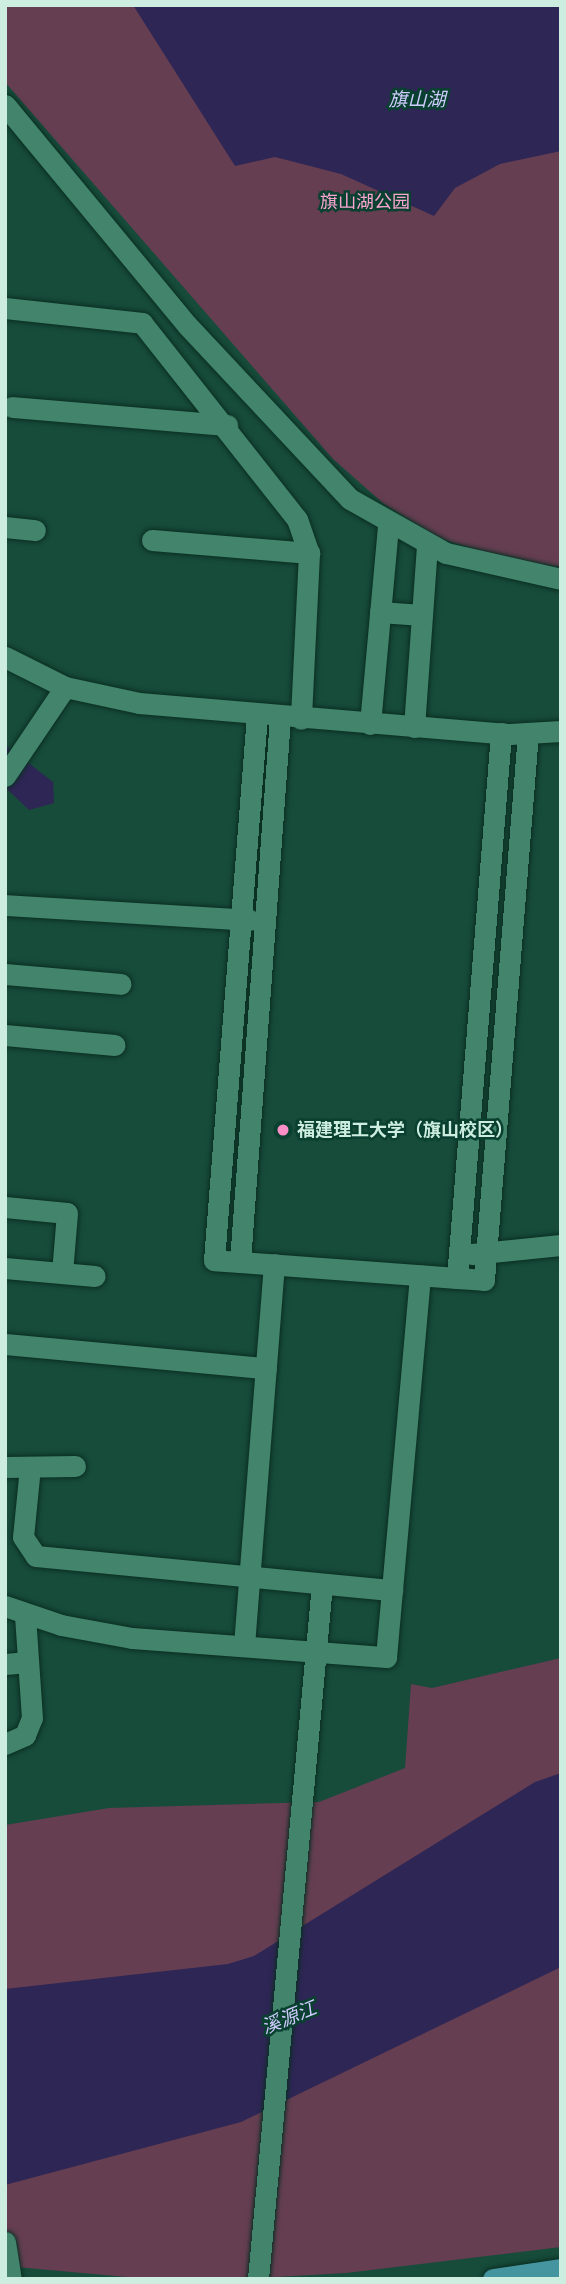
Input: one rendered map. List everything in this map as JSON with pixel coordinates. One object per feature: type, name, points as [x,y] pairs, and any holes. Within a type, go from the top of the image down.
[{"type":"main road","points":[[493,2279],[561,2269]]},
{"type":"street","points":[[5,105],[310,462],[388,524],[427,545],[501,569],[561,579]]},
{"type":"street","points":[[5,308],[135,319],[227,425],[297,519],[309,553],[291,718],[262,921],[240,1262]]},
{"type":"street","points":[[12,407],[227,425]]},
{"type":"street","points":[[370,724],[388,524]]},
{"type":"street","points":[[5,527],[35,530]]},
{"type":"street","points":[[152,540],[309,553]]},
{"type":"street","points":[[414,727],[427,545]]},
{"type":"street","points":[[380,612],[422,615]]},
{"type":"street","points":[[5,657],[65,687],[257,715],[500,733],[561,731]]},
{"type":"street","points":[[5,776],[65,687]]},
{"type":"street","points":[[257,715],[214,1260],[420,1276],[484,1280],[528,733]]},
{"type":"street","points":[[457,1278],[500,733]]},
{"type":"street","points":[[5,905],[262,921]]},
{"type":"street","points":[[5,974],[121,984]]},
{"type":"street","points":[[5,1035],[115,1045]]},
{"type":"street","points":[[5,1207],[67,1213],[62,1272]]},
{"type":"street","points":[[458,1255],[561,1245]]},
{"type":"street","points":[[244,1645],[274,1264]]},
{"type":"street","points":[[5,1268],[95,1276]]},
{"type":"street","points":[[5,1744],[30,1727],[28,1662],[15,1610],[120,1636],[386,1657],[420,1276]]},
{"type":"street","points":[[5,1344],[266,1368]]},
{"type":"street","points":[[5,1467],[75,1466]]},
{"type":"street","points":[[30,1467],[23,1537],[36,1556],[392,1590]]},
{"type":"street","points":[[258,2279],[267,2147],[296,1878],[322,1584]]},
{"type":"street","points":[[5,1664],[28,1662]]},
{"type":"street","points":[[5,2242],[11,2279]]},
{"type":"green space","name":"旗山湖公园","points":[[5,5],[561,5],[561,567],[509,560],[439,538],[384,504],[333,459],[5,82]]},
{"type":"green space","points":[[561,1658],[561,2247],[346,2273],[241,2279],[149,2279],[5,2266],[5,1825],[109,1808],[319,1802],[405,1768],[411,1684],[432,1688]]},
{"type":"water","name":"旗山湖","points":[[133,5],[561,5],[561,151],[500,164],[455,188],[434,216],[341,174],[275,157],[235,166]]},
{"type":"water","points":[[5,745],[53,782],[54,803],[29,810],[5,787]]},
{"type":"water","name":"溪源江","points":[[561,1773],[561,1967],[241,2122],[5,2185],[5,1989],[228,1964],[254,1956],[535,1782]]},
{"type":"place","name":"福建理工大学（旗山校区）","points":[[283,1130]]}]
